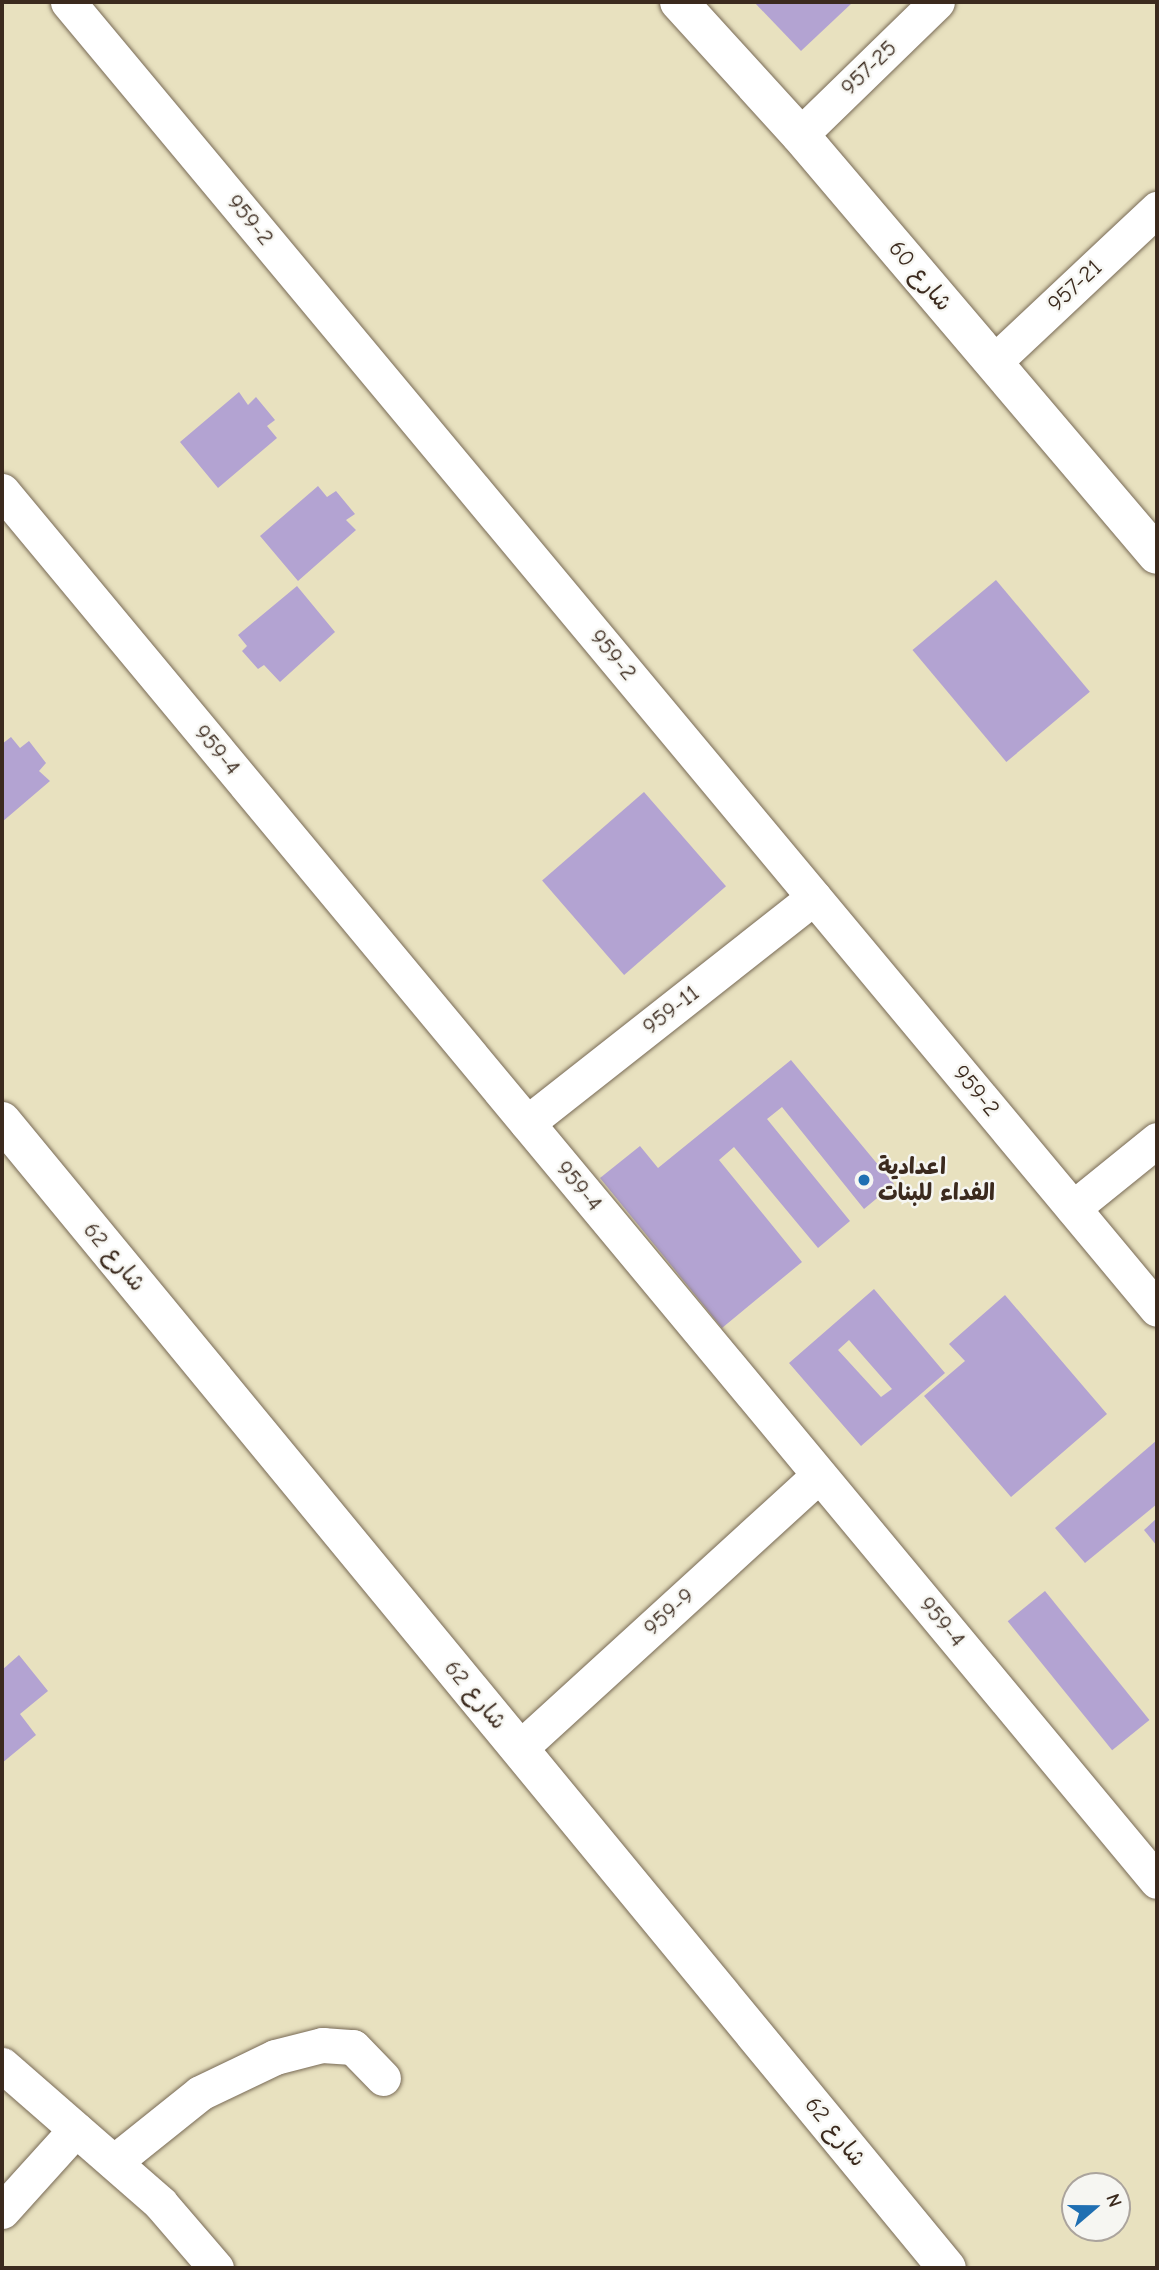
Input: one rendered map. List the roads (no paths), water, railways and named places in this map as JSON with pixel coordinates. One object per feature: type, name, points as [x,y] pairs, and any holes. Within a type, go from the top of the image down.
[{"type":"street","name":"959-2","points":[[68,2],[1157,1309]]},
{"type":"street","name":"شارع 60","points":[[679,2],[800,135],[1157,555]]},
{"type":"street","name":"957-25","points":[[800,135],[937,2]]},
{"type":"street","name":"957-21","points":[[994,362],[1157,209]]},
{"type":"street","name":"959-4","points":[[2,491],[820,1475],[1152,1863]]},
{"type":"street","name":"959-11","points":[[527,1123],[814,897]]},
{"type":"street","name":"شارع 62","points":[[2,1121],[947,2268]]},
{"type":"street","points":[[1073,1208],[1157,1140]]},
{"type":"street","name":"959-9","points":[[519,1749],[820,1475]]},
{"type":"street","points":[[114,2162],[200,2093],[275,2057],[322,2045],[353,2047],[383,2078]]},
{"type":"street","points":[[2,2064],[160,2203],[216,2268]]},
{"type":"street","points":[[2,2211],[76,2129]]},
{"type":"place","name":"اعدادية الفداء للبنات","points":[[864,1180]]}]
